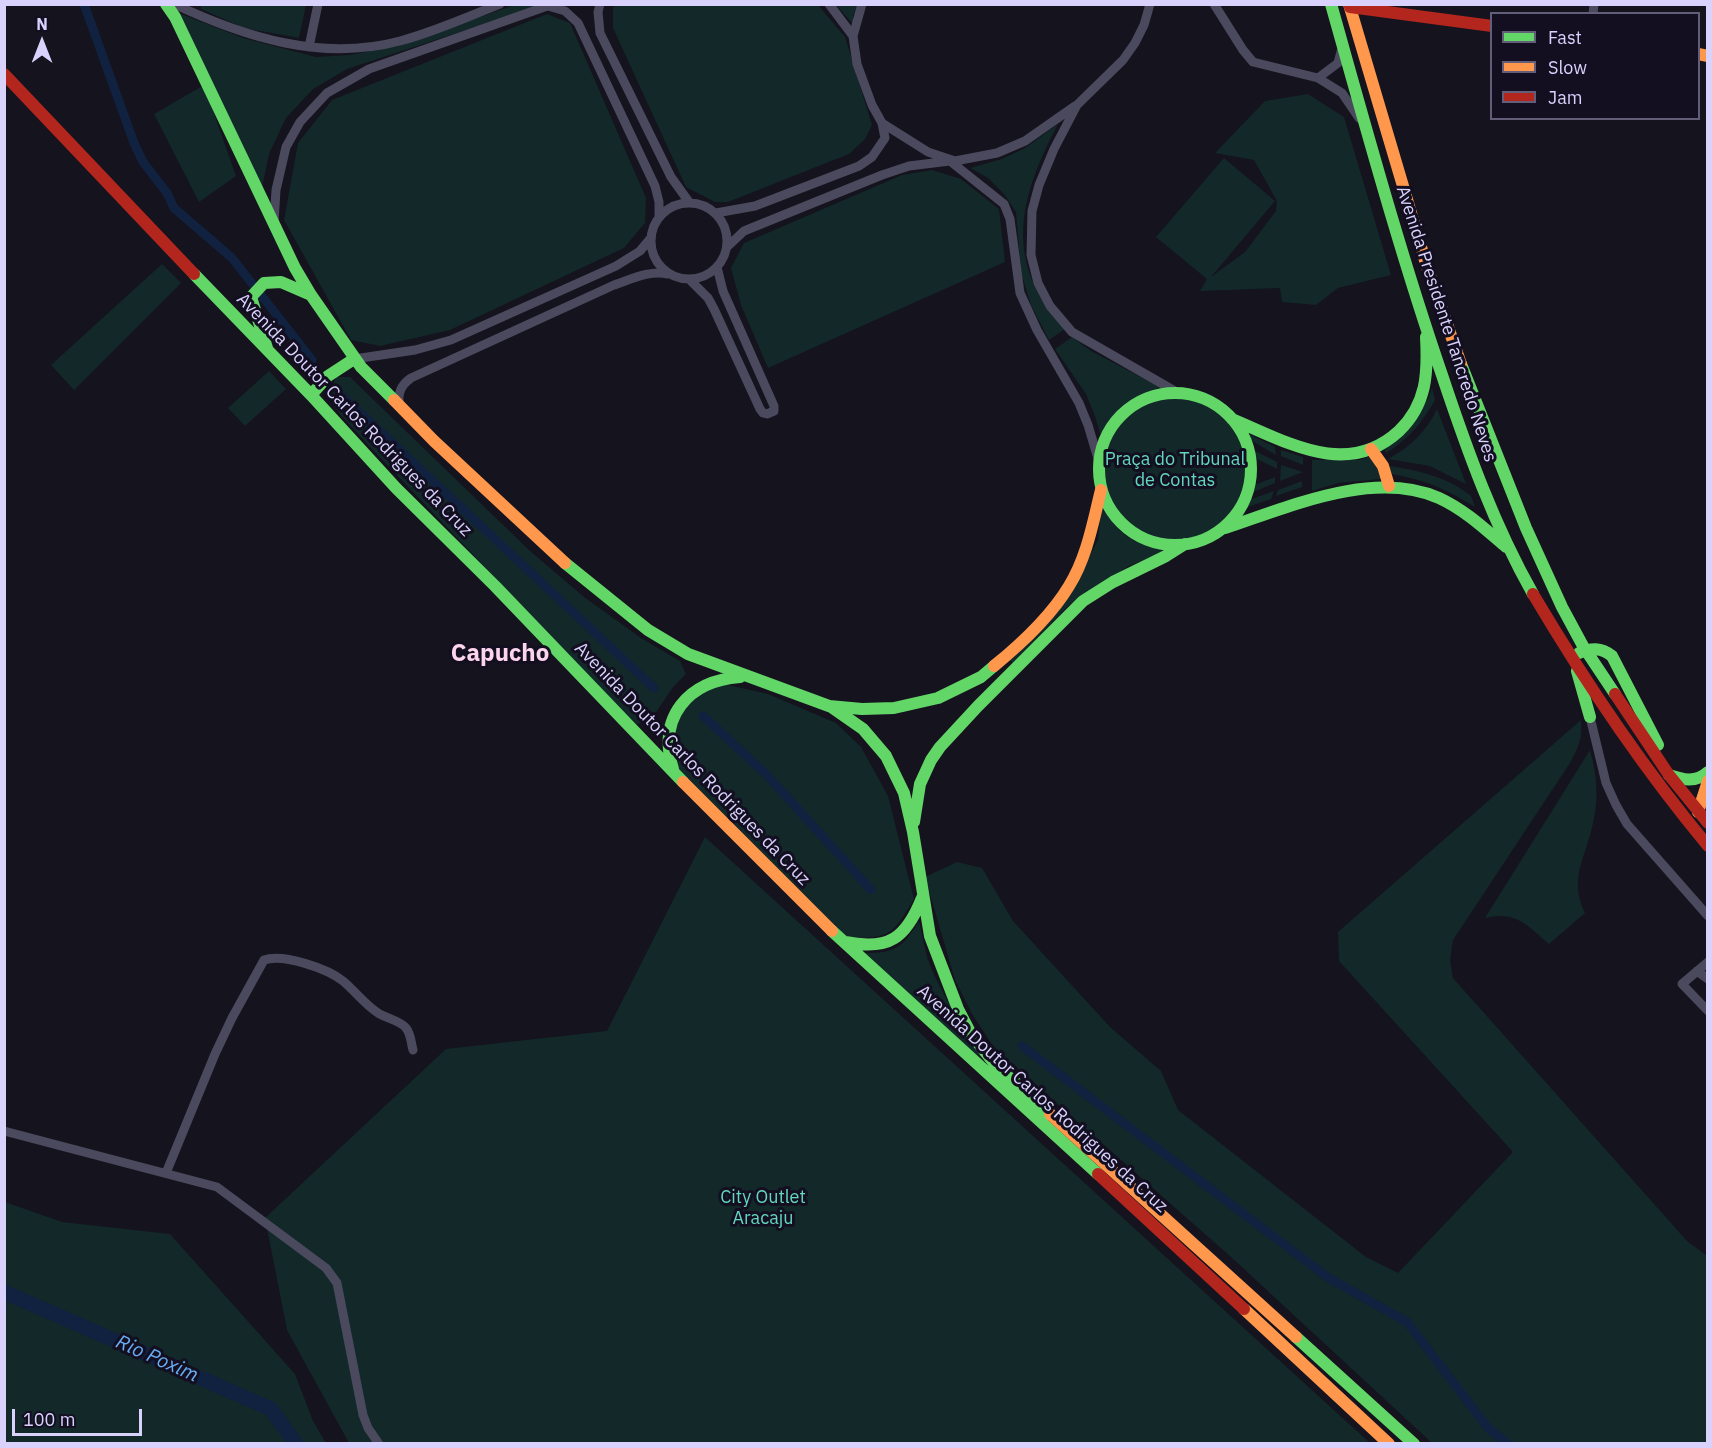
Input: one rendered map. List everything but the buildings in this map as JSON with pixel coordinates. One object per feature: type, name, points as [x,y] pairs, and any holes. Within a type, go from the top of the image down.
[{"type":"main road","points":[[166,4],[175,17],[274,225],[311,295],[354,359],[399,406],[575,572],[648,630],[688,654],[829,706],[862,709],[894,708],[938,698],[956,691],[981,677],[999,662],[1052,609],[1070,585],[1087,546],[1101,490],[1099,462],[1107,435],[1123,413],[1132,406],[1153,397],[1180,394],[1205,400],[1232,419],[1244,438],[1250,463],[1250,481],[1245,498],[1234,516],[1221,529]]},
{"type":"main road","name":"Avenida Presidente Tancredo Neves","points":[[1331,4],[1364,125],[1425,330],[1482,488],[1511,552],[1539,604],[1573,659],[1667,794],[1707,846]]},
{"type":"main road","points":[[1349,6],[1490,26]]},
{"type":"main road","name":"Avenida Presidente Tancredo Neves","points":[[1349,6],[1427,267],[1472,396],[1530,538],[1562,607],[1586,650],[1669,775],[1707,823]]},
{"type":"main road","name":"Avenida Doutor Carlos Rodrigues da Cruz","points":[[4,74],[311,395],[396,488],[495,586],[841,941],[994,1078],[1389,1443]]},
{"type":"main road","points":[[268,352],[251,297],[264,283],[281,282],[311,295]]},
{"type":"main road","points":[[1232,419],[1306,450],[1325,454],[1352,454],[1371,449],[1381,444],[1405,424],[1415,413],[1421,401],[1428,366],[1425,330]]},
{"type":"main road","points":[[311,395],[328,376],[354,359]]},
{"type":"main road","points":[[1371,449],[1386,471],[1389,486]]},
{"type":"main road","points":[[913,832],[920,784],[931,760],[970,714],[1083,601],[1113,582],[1185,544],[1203,539],[1221,529],[1349,489],[1389,486],[1418,491],[1444,500],[1468,513],[1489,529],[1511,552]]},
{"type":"main road","points":[[1101,490],[1109,508],[1129,530],[1158,543],[1185,544]]},
{"type":"main road","points":[[1590,717],[1573,659],[1586,650],[1600,648],[1612,656],[1663,753],[1669,775],[1690,780],[1701,778],[1707,772]]},
{"type":"main road","points":[[999,662],[1011,672]]},
{"type":"main road","points":[[674,772],[668,759],[668,742],[676,716],[686,699],[705,684],[744,676]]},
{"type":"main road","points":[[829,706],[863,729],[886,756],[904,793],[913,832]]},
{"type":"main road","points":[[1698,812],[1707,781]]},
{"type":"main road","name":"Avenida Doutor Carlos Rodrigues da Cruz","points":[[913,832],[930,936],[958,1009],[971,1034],[994,1062],[1414,1443]]},
{"type":"main road","points":[[841,941],[859,946],[894,941],[911,924],[923,895]]},
{"type":"street","points":[[174,4],[193,9],[237,31],[276,42],[309,47],[360,48],[402,41],[500,4]]},
{"type":"street","points":[[309,47],[318,4]]},
{"type":"street","points":[[600,4],[598,12],[600,33],[671,177],[689,202]]},
{"type":"street","points":[[829,4],[853,36]]},
{"type":"street","points":[[716,213],[755,206],[859,166],[872,157],[885,138],[882,123],[869,98],[857,64],[853,36],[862,4]]},
{"type":"street","points":[[727,247],[744,231],[882,175],[909,166],[966,160],[1011,148],[1077,105],[1123,60],[1144,25],[1150,4]]},
{"type":"street","points":[[1214,4],[1253,62],[1318,78],[1342,93],[1364,125]]},
{"type":"street","points":[[274,225],[276,190],[286,147],[300,122],[327,93],[369,69],[550,5],[565,11],[578,23],[655,186],[659,202],[659,216]]},
{"type":"street","points":[[1318,78],[1338,63],[1343,45]]},
{"type":"street","points":[[1077,105],[1043,176],[1032,211],[1031,255],[1038,283],[1050,306],[1072,332],[1180,394]]},
{"type":"street","points":[[882,123],[919,147],[950,161],[1004,204],[1010,219],[1020,293],[1037,330],[1079,403],[1099,462]]},
{"type":"street","points":[[399,406],[400,388],[411,378],[614,285],[658,272],[689,279],[699,278],[717,267],[727,247],[727,235],[723,223],[708,207],[689,202],[678,204],[668,208],[659,216],[650,239],[652,252],[658,264],[668,274]]},
{"type":"street","points":[[354,359],[415,350],[451,340],[616,266],[640,251],[650,239]]},
{"type":"street","points":[[689,279],[708,298],[760,409],[763,413],[770,413],[774,411],[774,405],[723,291],[717,267]]},
{"type":"street","points":[[1590,717],[1606,783],[1616,805],[1628,824],[1707,916]]},
{"type":"street","points":[[166,1173],[215,1054],[264,960],[279,957],[329,973],[344,981],[369,1007],[406,1027],[413,1050]]},
{"type":"street","points":[[1707,962],[1682,984],[1707,1011]]},
{"type":"street","points":[[1696,971],[1707,979]]},
{"type":"street","points":[[4,1131],[210,1185],[224,1192],[332,1273],[337,1283],[363,1415],[368,1428],[379,1443]]},
{"type":"green space","points":[[201,4],[306,5],[299,38],[244,28],[201,9]]},
{"type":"green space","points":[[616,4],[818,5],[845,37],[872,125],[865,139],[849,154],[728,202],[715,202],[686,187],[613,28],[613,8]]},
{"type":"green space","points":[[514,5],[542,5],[347,69],[313,89],[286,118],[269,154],[261,193],[176,12],[243,38],[316,57],[349,55],[398,46]]},
{"type":"green space","points":[[836,5],[858,5],[853,15],[853,24]]},
{"type":"green space","points":[[547,14],[570,23],[646,198],[645,223],[624,248],[450,330],[380,346],[351,340],[284,220],[298,143],[332,100]]},
{"type":"green space","points":[[204,85],[236,176],[199,202],[154,114]]},
{"type":"green space","points":[[1308,94],[1344,117],[1391,275],[1338,288],[1316,305],[1282,302],[1280,288],[1200,291],[1207,279],[1156,237],[1224,158],[1275,201],[1211,277],[1245,252],[1276,211],[1277,201],[1254,160],[1215,153],[1265,101]]},
{"type":"green space","points":[[1058,124],[1034,178],[1026,204],[1023,229],[1025,254],[1032,279],[1045,304],[1065,329],[1049,340],[1031,305],[1021,272],[1016,212],[1004,194],[988,178],[970,168],[1002,159],[1025,148]]},
{"type":"green space","points":[[932,170],[961,179],[999,209],[1005,262],[768,368],[741,305],[731,268],[744,243],[902,175]]},
{"type":"green space","points":[[162,264],[181,283],[74,390],[51,365]]},
{"type":"green space","points":[[1072,337],[1091,351],[1160,387],[1117,412],[1102,440],[1086,394],[1055,349]]},
{"type":"green space","points":[[269,371],[286,389],[245,426],[228,408]]},
{"type":"green space","points":[[336,377],[350,377],[529,550],[584,597],[641,638],[680,661],[686,674],[673,687],[651,720],[637,724],[613,701],[370,447],[339,413],[328,397]]},
{"type":"green space","points":[[1432,388],[1435,400],[1425,416],[1408,436],[1386,453],[1383,447],[1428,399]]},
{"type":"green space","name":"Praça do Tribunal de Contas","points":[[1174,395],[1189,396],[1203,401],[1216,407],[1227,417],[1237,428],[1243,441],[1248,455],[1248,485],[1243,499],[1237,512],[1227,523],[1216,533],[1203,539],[1189,544],[1174,545],[1159,544],[1145,539],[1132,533],[1121,523],[1111,512],[1105,499],[1100,485],[1099,470],[1100,455],[1105,441],[1111,428],[1121,417],[1132,407],[1145,401],[1159,396]]},
{"type":"green space","points":[[1437,409],[1466,484],[1430,466],[1388,459],[1417,438]]},
{"type":"green space","points":[[1249,434],[1275,447],[1276,455],[1252,441]]},
{"type":"green space","points":[[1253,450],[1277,462],[1277,469],[1253,457]]},
{"type":"green space","points":[[1281,450],[1303,457],[1303,465],[1281,456]]},
{"type":"green space","points":[[1372,456],[1383,475],[1381,479],[1338,483],[1312,491],[1312,460],[1359,460]]},
{"type":"green space","points":[[1281,465],[1303,472],[1280,481]]},
{"type":"green space","points":[[1389,466],[1422,472],[1443,479],[1471,496],[1475,507],[1435,486],[1392,474]]},
{"type":"green space","points":[[1275,477],[1275,483],[1251,493],[1252,486]]},
{"type":"green space","points":[[1302,481],[1302,487],[1276,496],[1278,490]]},
{"type":"green space","points":[[1274,491],[1271,499],[1242,509],[1246,501]]},
{"type":"green space","points":[[1101,507],[1122,533],[1129,538],[1168,550],[1129,566],[1069,605],[1013,663],[1009,660],[1074,585],[1098,540]]},
{"type":"green space","points":[[719,683],[768,694],[836,723],[861,747],[888,796],[914,899],[900,921],[888,933],[881,936],[845,938],[673,770],[669,733],[680,704]]},
{"type":"green space","points":[[1581,720],[1579,743],[1570,763],[1453,940],[1450,960],[1453,978],[1687,1241],[1707,1256],[1707,1443],[1432,1443],[1231,1257],[995,1049],[972,1014],[955,980],[925,877],[957,862],[982,868],[1013,921],[1110,1027],[1161,1071],[1178,1110],[1366,1257],[1398,1273],[1513,1152],[1339,961],[1338,932]]},
{"type":"green space","points":[[1590,750],[1596,777],[1597,796],[1593,823],[1578,878],[1580,901],[1585,913],[1549,944],[1521,921],[1505,916],[1485,918]]},
{"type":"green space","name":"City Outlet Aracaju","points":[[705,837],[1370,1443],[349,1443],[287,1330],[265,1218],[446,1049],[607,1031]]},
{"type":"green space","points":[[919,921],[927,957],[934,975],[980,1059],[865,953],[884,952],[898,947]]},
{"type":"green space","points":[[5,1202],[62,1222],[170,1234],[295,1374],[313,1421],[326,1443],[5,1443]]},
{"type":"waterway","points":[[84,4],[143,162],[167,193],[174,208],[232,258],[312,360]]},
{"type":"waterway","points":[[339,393],[654,688]]},
{"type":"waterway","points":[[703,716],[767,775],[871,890]]},
{"type":"waterway","points":[[1022,1046],[1327,1277],[1407,1322],[1488,1428],[1508,1444]]},
{"type":"waterway","name":"Rio Poxim","points":[[4,1292],[271,1409],[296,1444]]},
{"type":"traffic: fast","points":[[166,4],[175,17],[295,268],[361,367],[394,400]]},
{"type":"traffic: fast","points":[[1331,4],[1370,144],[1451,403],[1494,514],[1533,594]]},
{"type":"traffic: fast","points":[[194,274],[311,395],[396,488],[495,586],[683,782]]},
{"type":"traffic: fast","points":[[267,348],[251,297],[264,283],[281,282],[311,295]]},
{"type":"traffic: fast","points":[[1232,419],[1295,446],[1317,452],[1359,453],[1379,445],[1399,431],[1408,421],[1420,399],[1426,375],[1426,337]]},
{"type":"traffic: fast","points":[[311,395],[328,376],[354,359]]},
{"type":"traffic: fast","points":[[1461,364],[1526,528],[1562,607],[1583,646],[1615,694]]},
{"type":"traffic: fast","points":[[1175,393],[1204,399],[1217,406],[1228,416],[1238,427],[1245,440],[1251,469],[1245,498],[1238,511],[1228,522],[1217,532],[1204,539],[1175,545],[1146,539],[1133,532],[1122,522],[1112,511],[1105,498],[1099,469],[1105,440],[1112,427],[1122,416],[1133,406],[1146,399],[1175,393]]},
{"type":"traffic: fast","points":[[1225,528],[1331,494],[1359,489],[1387,488],[1413,490],[1439,498],[1466,514],[1506,547]]},
{"type":"traffic: fast","points":[[914,822],[920,784],[931,760],[978,706],[1083,601],[1113,582],[1185,544]]},
{"type":"traffic: fast","points":[[565,563],[648,630],[688,654],[829,706],[862,709],[894,708],[938,698],[981,677],[994,666]]},
{"type":"traffic: fast","points":[[1579,653],[1596,649],[1612,656],[1658,745]]},
{"type":"traffic: fast","points":[[1577,671],[1590,717]]},
{"type":"traffic: fast","points":[[673,769],[669,750],[669,733],[673,718],[681,705],[705,686],[740,677]]},
{"type":"traffic: fast","points":[[830,706],[863,729],[886,756],[904,793],[913,832],[930,936],[958,1009],[971,1034],[994,1063],[1050,1114]]},
{"type":"traffic: fast","points":[[1669,775],[1689,780],[1699,778],[1708,772]]},
{"type":"traffic: fast","points":[[845,942],[873,945],[894,938],[909,923],[922,898]]},
{"type":"traffic: fast","points":[[832,931],[1098,1174]]},
{"type":"traffic: fast","points":[[1296,1337],[1414,1444]]},
{"type":"traffic: slow","points":[[1349,4],[1427,267],[1461,364]]},
{"type":"traffic: slow","points":[[1700,54],[1708,56]]},
{"type":"traffic: slow","points":[[394,400],[434,441],[565,563]]},
{"type":"traffic: slow","points":[[1371,449],[1383,466],[1389,486]]},
{"type":"traffic: slow","points":[[994,666],[1035,629],[1069,586],[1085,551],[1101,490]]},
{"type":"traffic: slow","points":[[1698,812],[1708,781]]},
{"type":"traffic: slow","points":[[683,782],[832,931]]},
{"type":"traffic: slow","points":[[1050,1114],[1296,1337]]},
{"type":"traffic: slow","points":[[1244,1309],[1389,1444]]},
{"type":"traffic: jam","points":[[1350,7],[1490,26]]},
{"type":"traffic: jam","points":[[4,74],[194,274]]},
{"type":"traffic: jam","points":[[1533,594],[1616,723],[1684,817],[1708,846]]},
{"type":"traffic: jam","points":[[1615,694],[1669,775],[1708,823]]},
{"type":"traffic: jam","points":[[1098,1174],[1244,1309]]},
{"type":"district","name":"Capucho","points":[[500,654]]}]
